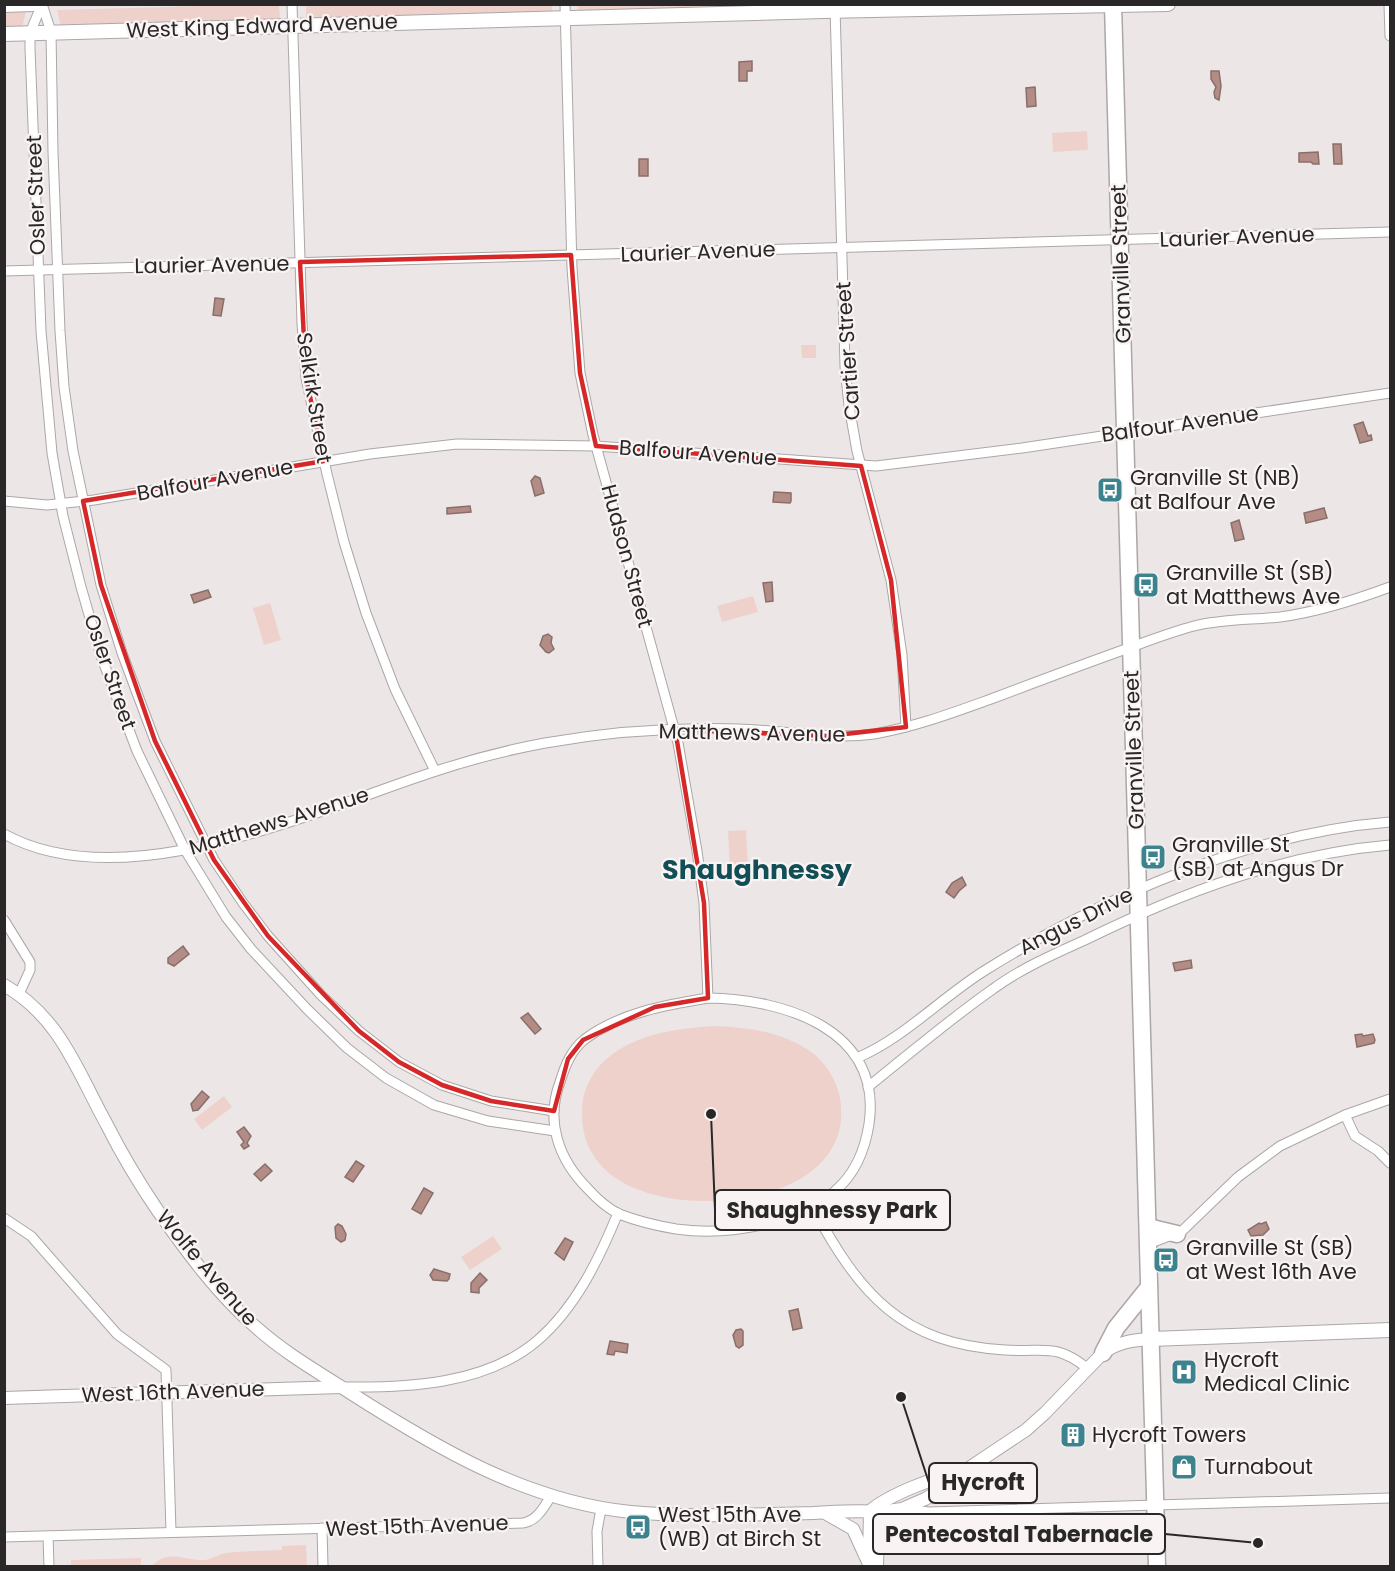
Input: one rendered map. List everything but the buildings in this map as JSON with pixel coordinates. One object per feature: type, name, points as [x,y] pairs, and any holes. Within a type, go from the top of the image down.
[{"type":"highway","name":"Granville Street","points":[[1113,5],[1157,1566]]},
{"type":"highway","points":[[1148,1235],[1177,1234]]},
{"type":"highway","points":[[1103,1353],[1116,1328],[1149,1287]]},
{"type":"main road","points":[[4,5],[33,4]]},
{"type":"main road","name":"West King Edward Avenue","points":[[4,34],[293,26],[566,11],[1168,4]]},
{"type":"main road","points":[[1151,1339],[1390,1330]]},
{"type":"street","name":"Osler Street","points":[[42,4],[51,32],[53,152],[64,387],[72,451],[101,585],[122,653],[155,741],[226,879],[268,936],[321,995],[359,1031],[399,1062],[442,1085],[490,1101],[554,1111]]},
{"type":"street","name":"Osler Street","points":[[42,4],[30,33],[45,388],[52,453],[61,504],[81,587],[102,656],[137,751],[185,850],[226,917],[251,949],[347,1048],[386,1078],[434,1105],[488,1121],[555,1131]]},
{"type":"street","name":"Selkirk Street","points":[[292,4],[306,378],[344,542],[366,613],[395,689],[435,771]]},
{"type":"street","points":[[1389,4],[1390,36]]},
{"type":"street","name":"Cartier Street","points":[[835,8],[845,366],[849,406],[861,466],[891,580],[902,655],[906,727]]},
{"type":"street","name":"Hudson Street","points":[[566,11],[572,255],[580,373],[596,446],[674,730],[697,850],[704,903],[708,998]]},
{"type":"street","name":"Laurier Avenue","points":[[4,270],[1390,232]]},
{"type":"street","name":"Balfour Avenue","points":[[4,501],[32,505],[61,504],[370,454],[458,444],[596,446],[876,466],[1022,448],[1390,393]]},
{"type":"street","name":"Matthews Avenue","points":[[4,834],[19,842],[69,856],[111,859],[207,845],[309,815],[435,771],[542,743],[591,736],[674,730],[738,729],[828,736],[870,734],[934,720],[1197,625],[1282,617],[1356,600],[1390,587]]},
{"type":"street","name":"Angus Drive","points":[[857,1058],[880,1047],[962,985],[1027,944],[1138,890],[1244,850],[1370,824],[1390,822]]},
{"type":"street","name":"Angus Drive","points":[[868,1087],[994,988],[1056,954],[1139,914],[1248,873],[1314,855],[1390,845]]},
{"type":"street","points":[[4,920],[30,962],[30,970],[19,994]]},
{"type":"street","name":"Wolfe Avenue","points":[[4,985],[19,994],[49,1022],[65,1043],[106,1124],[165,1221],[208,1276],[264,1334],[342,1387],[427,1440],[494,1474],[551,1496]]},
{"type":"street","points":[[708,998],[734,998],[775,1005],[815,1021],[842,1040],[857,1058],[868,1087],[870,1116],[866,1143],[855,1168],[836,1191],[813,1208],[773,1222],[730,1230],[678,1229],[636,1220],[618,1214],[601,1203],[576,1178],[562,1156],[555,1131],[554,1111],[557,1089],[568,1059],[584,1040],[619,1020],[655,1007],[708,998]]},
{"type":"street","points":[[1177,1234],[1238,1177],[1280,1146],[1345,1115],[1390,1099]]},
{"type":"street","points":[[1345,1115],[1355,1136],[1378,1151],[1390,1163]]},
{"type":"street","points":[[813,1208],[850,1270],[894,1316],[918,1329],[957,1343],[999,1350],[1054,1350],[1077,1360],[1087,1368]]},
{"type":"street","points":[[342,1387],[388,1388],[445,1380],[482,1371],[514,1356],[538,1341],[564,1312],[586,1281],[618,1214]]},
{"type":"street","points":[[4,1218],[32,1236],[117,1334],[163,1367],[167,1375],[171,1531]]},
{"type":"street","points":[[902,1509],[953,1483],[966,1470],[1026,1430],[1103,1353],[1125,1342],[1151,1339]]},
{"type":"street","name":"West 16th Avenue","points":[[4,1398],[342,1387]]},
{"type":"street","points":[[876,1509],[948,1474],[966,1470]]},
{"type":"street","points":[[551,1496],[601,1509],[685,1515],[876,1509],[929,1512],[1390,1498]]},
{"type":"street","name":"West 15th Avenue","points":[[4,1537],[529,1522],[539,1514],[551,1496]]},
{"type":"street","points":[[598,1566],[597,1532],[601,1509]]},
{"type":"street","points":[[872,1566],[876,1509]]},
{"type":"street","points":[[824,1512],[853,1529],[872,1566]]},
{"type":"street","points":[[322,1528],[323,1566]]},
{"type":"street","points":[[48,1536],[49,1566]]},
{"type":"highlighted area","points":[[571,255],[580,373],[596,446],[861,466],[891,580],[906,727],[828,736],[675,729],[704,903],[708,998],[655,1007],[583,1040],[568,1059],[554,1111],[491,1101],[442,1085],[399,1062],[359,1031],[268,936],[214,860],[155,741],[101,585],[83,501],[324,461],[306,378],[300,262]]},
{"type":"shaded area","points":[[279,4],[280,20],[61,27],[57,10]]},
{"type":"shaded area","points":[[552,4],[552,12],[306,19],[306,5]]},
{"type":"shaded area","points":[[578,5],[821,5],[578,12]]},
{"type":"shaded area","points":[[4,11],[26,12],[22,28],[5,28]]},
{"type":"shaded area","points":[[752,61],[752,71],[747,71],[747,81],[739,81],[739,62]]},
{"type":"shaded area","points":[[1211,71],[1219,71],[1221,86],[1219,100],[1215,98],[1216,87],[1211,79]]},
{"type":"shaded area","points":[[1035,87],[1036,106],[1027,107],[1026,88]]},
{"type":"shaded area","points":[[1087,131],[1088,150],[1053,152],[1052,133]]},
{"type":"shaded area","points":[[1333,144],[1341,144],[1342,164],[1334,164]]},
{"type":"shaded area","points":[[1318,152],[1319,164],[1299,162],[1299,153]]},
{"type":"shaded area","points":[[639,159],[648,159],[648,176],[639,176]]},
{"type":"shaded area","points":[[215,298],[224,299],[221,316],[213,315]]},
{"type":"shaded area","points":[[801,345],[816,345],[816,358],[802,358]]},
{"type":"shaded area","points":[[1363,422],[1372,440],[1360,443],[1354,425]]},
{"type":"shaded area","points":[[535,476],[540,478],[544,493],[535,496],[531,481]]},
{"type":"shaded area","points":[[774,492],[791,493],[790,503],[773,502]]},
{"type":"shaded area","points":[[470,506],[471,512],[447,514],[447,508]]},
{"type":"shaded area","points":[[1324,508],[1327,518],[1306,523],[1304,513]]},
{"type":"shaded area","points":[[1239,520],[1244,539],[1235,541],[1231,523]]},
{"type":"shaded area","points":[[772,582],[773,601],[766,602],[763,583]]},
{"type":"shaded area","points":[[208,590],[211,597],[194,603],[191,595]]},
{"type":"shaded area","points":[[753,596],[758,612],[722,622],[717,606]]},
{"type":"shaded area","points":[[270,603],[281,640],[264,645],[253,608]]},
{"type":"shaded area","points":[[548,634],[552,637],[551,643],[554,649],[549,653],[540,645],[543,636]]},
{"type":"shaded area","points":[[746,830],[748,868],[730,869],[728,831]]},
{"type":"shaded area","points":[[962,877],[966,885],[954,898],[946,892],[952,883]]},
{"type":"shaded area","points":[[183,946],[189,954],[174,966],[168,963],[168,958]]},
{"type":"shaded area","points":[[1191,960],[1192,968],[1175,971],[1173,963]]},
{"type":"shaded area","points":[[528,1013],[541,1029],[535,1034],[521,1018]]},
{"type":"shaded area","points":[[737,1027],[772,1034],[795,1042],[818,1057],[832,1076],[840,1098],[840,1125],[833,1147],[819,1165],[800,1179],[778,1189],[729,1200],[683,1200],[661,1196],[621,1182],[592,1154],[584,1134],[582,1111],[584,1095],[594,1074],[610,1056],[633,1042],[686,1028]]},
{"type":"shaded area","points":[[1362,1034],[1363,1036],[1373,1034],[1374,1043],[1357,1047],[1355,1035]]},
{"type":"shaded area","points":[[202,1091],[209,1097],[198,1110],[193,1111],[191,1104]]},
{"type":"shaded area","points":[[224,1096],[232,1107],[202,1130],[194,1119]]},
{"type":"shaded area","points":[[244,1127],[251,1136],[247,1143],[249,1146],[244,1149],[241,1145],[244,1142],[237,1132]]},
{"type":"shaded area","points":[[356,1161],[364,1166],[353,1182],[345,1177]]},
{"type":"shaded area","points":[[265,1164],[272,1171],[261,1181],[254,1174]]},
{"type":"shaded area","points":[[424,1188],[433,1193],[421,1214],[412,1209]]},
{"type":"shaded area","points":[[1266,1222],[1269,1229],[1263,1235],[1251,1236],[1248,1230],[1259,1223]]},
{"type":"shaded area","points":[[338,1224],[342,1226],[346,1234],[345,1240],[341,1242],[336,1238],[335,1227]]},
{"type":"shaded area","points":[[493,1236],[502,1249],[470,1270],[461,1257]]},
{"type":"shaded area","points":[[565,1238],[573,1242],[564,1260],[555,1253]]},
{"type":"shaded area","points":[[434,1269],[450,1274],[449,1279],[447,1281],[433,1280],[430,1275]]},
{"type":"shaded area","points":[[480,1273],[487,1280],[479,1288],[479,1293],[471,1292],[471,1283]]},
{"type":"shaded area","points":[[798,1309],[802,1328],[793,1330],[789,1311]]},
{"type":"shaded area","points":[[741,1329],[743,1345],[739,1348],[736,1346],[733,1335],[736,1330]]},
{"type":"shaded area","points":[[610,1341],[628,1344],[627,1353],[615,1351],[614,1355],[607,1354]]},
{"type":"shaded area","points":[[306,1545],[307,1566],[152,1566],[170,1556],[204,1560],[226,1553],[282,1550],[282,1546]]},
{"type":"shaded area","points":[[141,1558],[141,1566],[71,1566],[71,1560]]},
{"type":"place","name":"Granville St (NB) at Balfour Ave","points":[[1110,490]]},
{"type":"place","name":"Granville St (SB) at Matthews Ave","points":[[1146,585]]},
{"type":"place","name":"Granville St (SB) at Angus Dr","points":[[1153,857]]},
{"type":"place","name":"Shaughnessy Park","points":[[711,1114]]},
{"type":"place","name":"Granville St (SB) at West 16th Ave","points":[[1166,1260]]},
{"type":"place","name":"Hycroft Medical Clinic","points":[[1184,1372]]},
{"type":"place","name":"Hycroft","points":[[901,1397]]},
{"type":"place","name":"Hycroft Towers","points":[[1073,1435]]},
{"type":"place","name":"Turnabout","points":[[1184,1467]]},
{"type":"place","name":"West 15th Ave (WB) at Birch St","points":[[638,1527]]},
{"type":"place","name":"Pentecostal Tabernacle","points":[[1258,1543]]},
{"type":"district","name":"Shaughnessy","points":[[757,870]]}]
